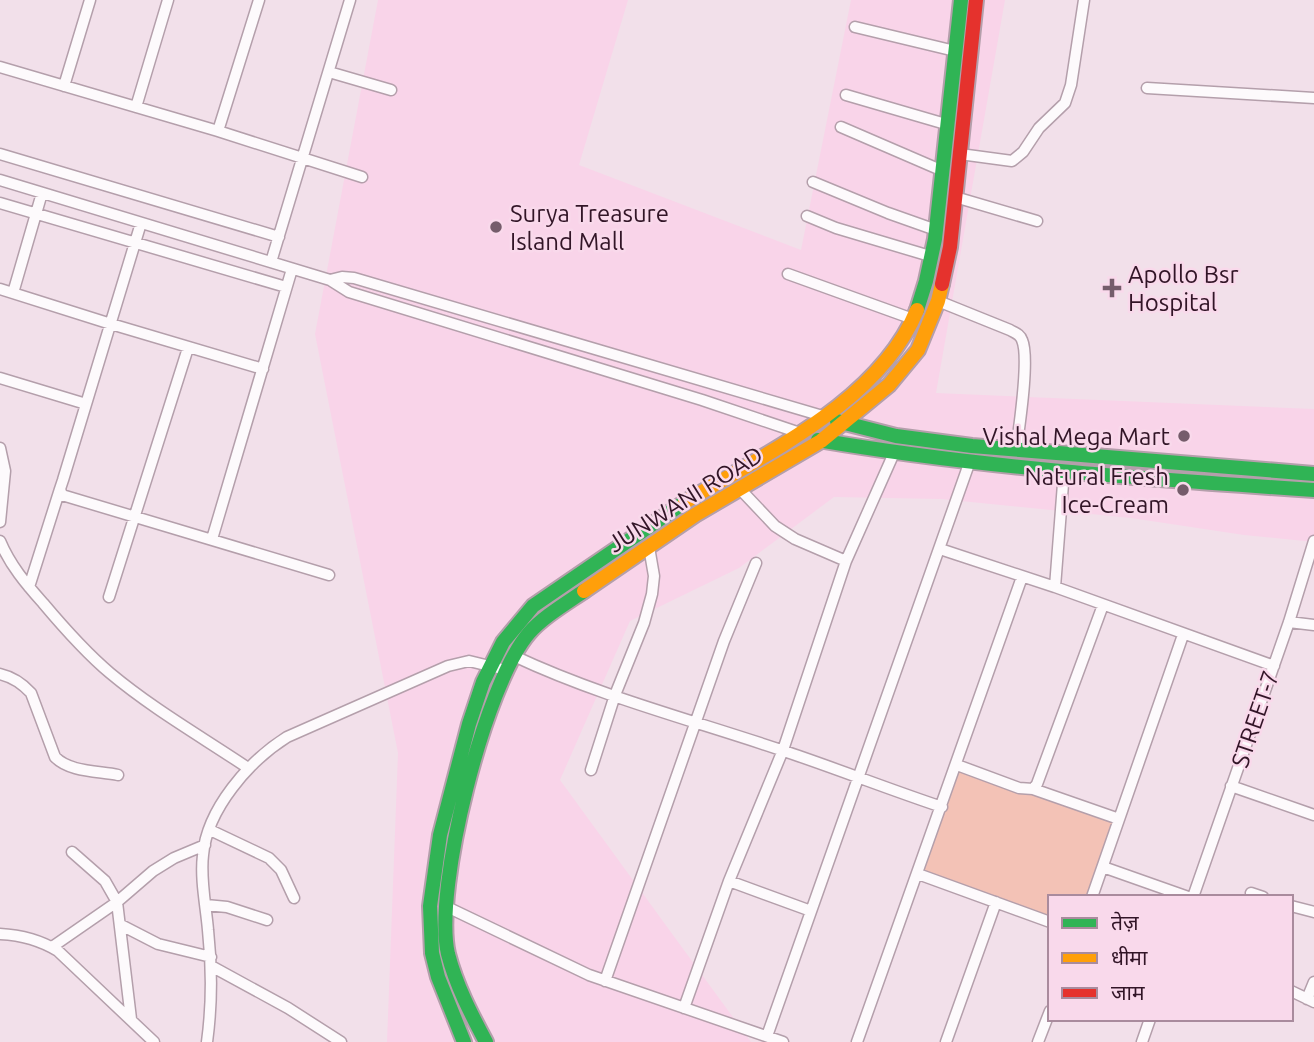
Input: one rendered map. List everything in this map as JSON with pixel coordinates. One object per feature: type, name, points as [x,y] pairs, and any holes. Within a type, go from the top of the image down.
[{"type":"main road","name":"JUNWANI ROAD","points":[[485,1042],[466,1005],[447,953],[445,906],[476,702],[492,665],[517,621],[546,597],[683,503],[826,418],[877,369],[903,337],[913,320],[936,230],[961,0]]},
{"type":"main road","name":"JUNWANI ROAD","points":[[464,1042],[438,976],[432,947],[430,901],[437,846],[506,670],[529,633],[558,609],[695,515],[821,441],[889,386],[905,368],[927,331],[938,301],[950,247],[976,0]]},
{"type":"main road","points":[[826,418],[896,436],[1016,450],[1314,474]]},
{"type":"main road","points":[[800,433],[821,441],[894,453],[1114,477],[1314,490]]},
{"type":"street","points":[[64,86],[90,0]]},
{"type":"street","points":[[136,107],[168,0]]},
{"type":"street","points":[[218,131],[259,0]]},
{"type":"street","points":[[271,262],[350,0]]},
{"type":"street","points":[[960,154],[1012,161],[1023,152],[1039,128],[1065,103],[1071,85],[1084,0]]},
{"type":"street","points":[[855,27],[955,51]]},
{"type":"street","points":[[0,67],[218,131],[362,177]]},
{"type":"street","points":[[329,72],[391,90]]},
{"type":"street","points":[[1147,88],[1314,98]]},
{"type":"street","points":[[846,95],[949,125]]},
{"type":"street","points":[[841,127],[943,171]]},
{"type":"street","points":[[0,154],[279,237]]},
{"type":"street","points":[[0,180],[330,280],[349,292],[702,400],[800,433]]},
{"type":"street","points":[[813,182],[936,230]]},
{"type":"street","points":[[13,293],[42,193]]},
{"type":"street","points":[[955,197],[1037,221]]},
{"type":"street","points":[[0,204],[286,287]]},
{"type":"street","points":[[807,216],[836,228],[930,256]]},
{"type":"street","points":[[29,587],[141,223]]},
{"type":"street","points":[[212,539],[292,268]]},
{"type":"street","points":[[788,274],[913,320]]},
{"type":"street","points":[[330,280],[354,278],[826,418]]},
{"type":"street","points":[[0,289],[263,369]]},
{"type":"street","points":[[938,301],[1019,334],[1023,341],[1025,360],[1016,450]]},
{"type":"street","points":[[109,597],[188,348]]},
{"type":"street","points":[[0,378],[86,404]]},
{"type":"street","points":[[702,400],[709,384]]},
{"type":"street","points":[[0,448],[5,471],[0,522]]},
{"type":"street","points":[[684,1008],[729,881],[783,750],[846,561],[894,453]]},
{"type":"street","points":[[766,1036],[971,461]]},
{"type":"street","points":[[1055,587],[1064,471]]},
{"type":"street","points":[[60,489],[62,495],[68,498],[329,575]]},
{"type":"street","points":[[740,489],[775,526],[795,539],[846,561]]},
{"type":"street","points":[[0,541],[5,554],[29,587],[109,672],[137,694],[248,768]]},
{"type":"street","name":"STREET-7","points":[[1194,895],[1289,622],[1314,541]]},
{"type":"street","points":[[592,769],[615,695],[644,623],[652,594],[654,576],[649,547]]},
{"type":"street","points":[[940,549],[1055,587],[1273,666]]},
{"type":"street","points":[[605,981],[735,611],[756,563]]},
{"type":"street","points":[[858,1042],[1022,577]]},
{"type":"street","points":[[1033,789],[1041,776],[1103,605]]},
{"type":"street","points":[[1289,622],[1314,625]]},
{"type":"street","points":[[1093,895],[1182,635]]},
{"type":"street","points":[[514,656],[615,695],[783,750],[942,807]]},
{"type":"street","points":[[207,1042],[211,961],[202,855],[215,817],[240,777],[267,750],[287,737],[448,666],[469,661],[506,670]]},
{"type":"street","points":[[0,674],[24,685],[31,693],[55,757],[60,763],[118,775]]},
{"type":"street","points":[[957,765],[1019,788],[1033,789],[1119,819]]},
{"type":"street","points":[[1231,786],[1314,815]]},
{"type":"street","points":[[210,830],[269,858],[281,870],[294,898]]},
{"type":"street","points":[[52,947],[117,902],[153,871],[174,858],[205,845]]},
{"type":"street","points":[[72,852],[105,881],[117,902],[132,1020]]},
{"type":"street","points":[[1103,867],[1182,895]]},
{"type":"street","points":[[918,874],[1048,921]]},
{"type":"street","points":[[729,881],[811,911]]},
{"type":"street","points":[[1251,893],[1257,895]]},
{"type":"street","points":[[946,1042],[996,902]]},
{"type":"street","points":[[206,905],[227,906],[267,920]]},
{"type":"street","points":[[445,906],[605,981],[783,1042]]},
{"type":"street","points":[[1293,906],[1314,912]]},
{"type":"street","points":[[121,925],[159,944],[211,961],[341,1042]]},
{"type":"street","points":[[0,934],[17,935],[52,947],[154,1042]]},
{"type":"street","points":[[1293,992],[1311,1000],[1314,982]]},
{"type":"street","points":[[1038,1042],[1048,1016]]},
{"type":"street","points":[[1142,1042],[1149,1021]]},
{"type":"shaded area","points":[[378,0],[628,0],[579,165],[801,250],[851,0],[1005,0],[936,393],[1314,409],[1314,542],[1244,535],[1131,518],[941,499],[834,497],[739,568],[630,621],[560,780],[751,1042],[387,1042],[398,753],[315,334]]},
{"type":"shaded area","points":[[957,765],[1119,819],[1092,895],[1048,895],[1048,921],[918,874]]},
{"type":"traffic: fast","points":[[917,310],[935,239],[961,0]]},
{"type":"traffic: fast","points":[[837,421],[896,436],[972,446],[1314,474]]},
{"type":"traffic: fast","points":[[818,440],[1003,465],[1314,490]]},
{"type":"traffic: fast","points":[[464,1042],[438,977],[432,953],[430,906],[440,835],[469,724],[483,682],[503,642],[533,606],[685,502]]},
{"type":"traffic: fast","points":[[486,1042],[469,1010],[448,954],[445,924],[455,837],[480,740],[512,659],[535,627],[584,591]]},
{"type":"traffic: slow","points":[[584,591],[695,515],[821,441],[889,385],[918,350],[942,284]]},
{"type":"traffic: slow","points":[[685,502],[784,444],[848,398],[876,372],[899,343],[917,310]]},
{"type":"traffic: jam","points":[[942,284],[950,247],[976,0]]},
{"type":"place","name":"Surya Treasure Island Mall","points":[[496,227]]},
{"type":"place","name":"Apollo Bsr Hospital","points":[[1112,288]]},
{"type":"place","name":"Vishal Mega Mart","points":[[1184,436]]},
{"type":"place","name":"Natural Fresh Ice-Cream","points":[[1183,490]]}]
